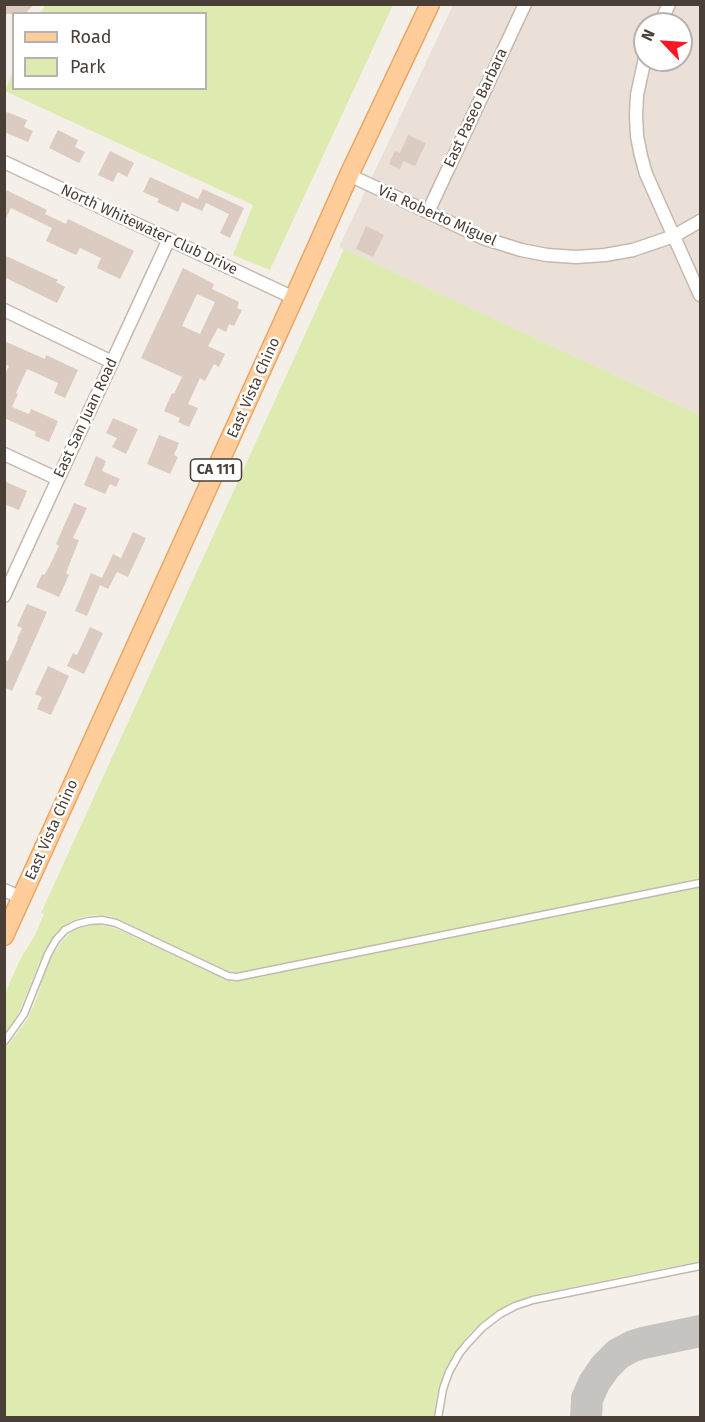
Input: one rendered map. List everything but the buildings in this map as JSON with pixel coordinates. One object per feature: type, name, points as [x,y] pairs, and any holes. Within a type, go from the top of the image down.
[{"type":"main road","name":"East Vista Chino","points":[[4,936],[349,175],[430,4]]},
{"type":"street","name":"East Paseo Barbara","points":[[428,212],[525,4]]},
{"type":"street","points":[[642,72],[636,115],[641,156],[646,174],[700,295]]},
{"type":"street","name":"North Whitewater Club Drive","points":[[4,162],[294,298]]},
{"type":"street","name":"Via Roberto Miguel","points":[[349,175],[493,242],[547,255],[576,257],[633,250],[674,236],[700,221]]},
{"type":"street","name":"East San Juan Road","points":[[5,595],[168,239]]},
{"type":"street","points":[[4,310],[112,362]]},
{"type":"street","points":[[4,454],[58,479]]},
{"type":"street","points":[[4,890],[22,898]]},
{"type":"lane","points":[[4,1042],[24,1014],[44,962],[56,940],[65,930],[89,921],[102,920],[116,923],[228,976],[237,977],[700,884]]},
{"type":"lane","points":[[438,1418],[443,1389],[459,1354],[483,1327],[500,1314],[525,1302],[700,1266]]},
{"type":"shaded area","points":[[453,5],[700,5],[700,415],[339,247]]},
{"type":"green space","points":[[45,5],[393,5],[270,270],[233,255],[253,205],[5,91],[12,74],[12,90],[207,90],[207,12],[42,12]]},
{"type":"green space","points":[[344,249],[700,415],[700,1261],[538,1294],[495,1313],[471,1332],[449,1363],[437,1396],[434,1417],[5,1417],[5,1049],[27,1020],[37,998],[48,962],[71,932],[97,924],[117,929],[232,982],[239,973],[227,971],[118,919],[110,916],[90,915],[66,924],[54,937],[39,963],[17,1018],[5,1035],[5,993],[20,960],[35,935],[44,914],[41,913]]},
{"type":"taxiway","points":[[586,1418],[587,1399],[594,1383],[618,1354],[643,1343],[700,1331]]}]
